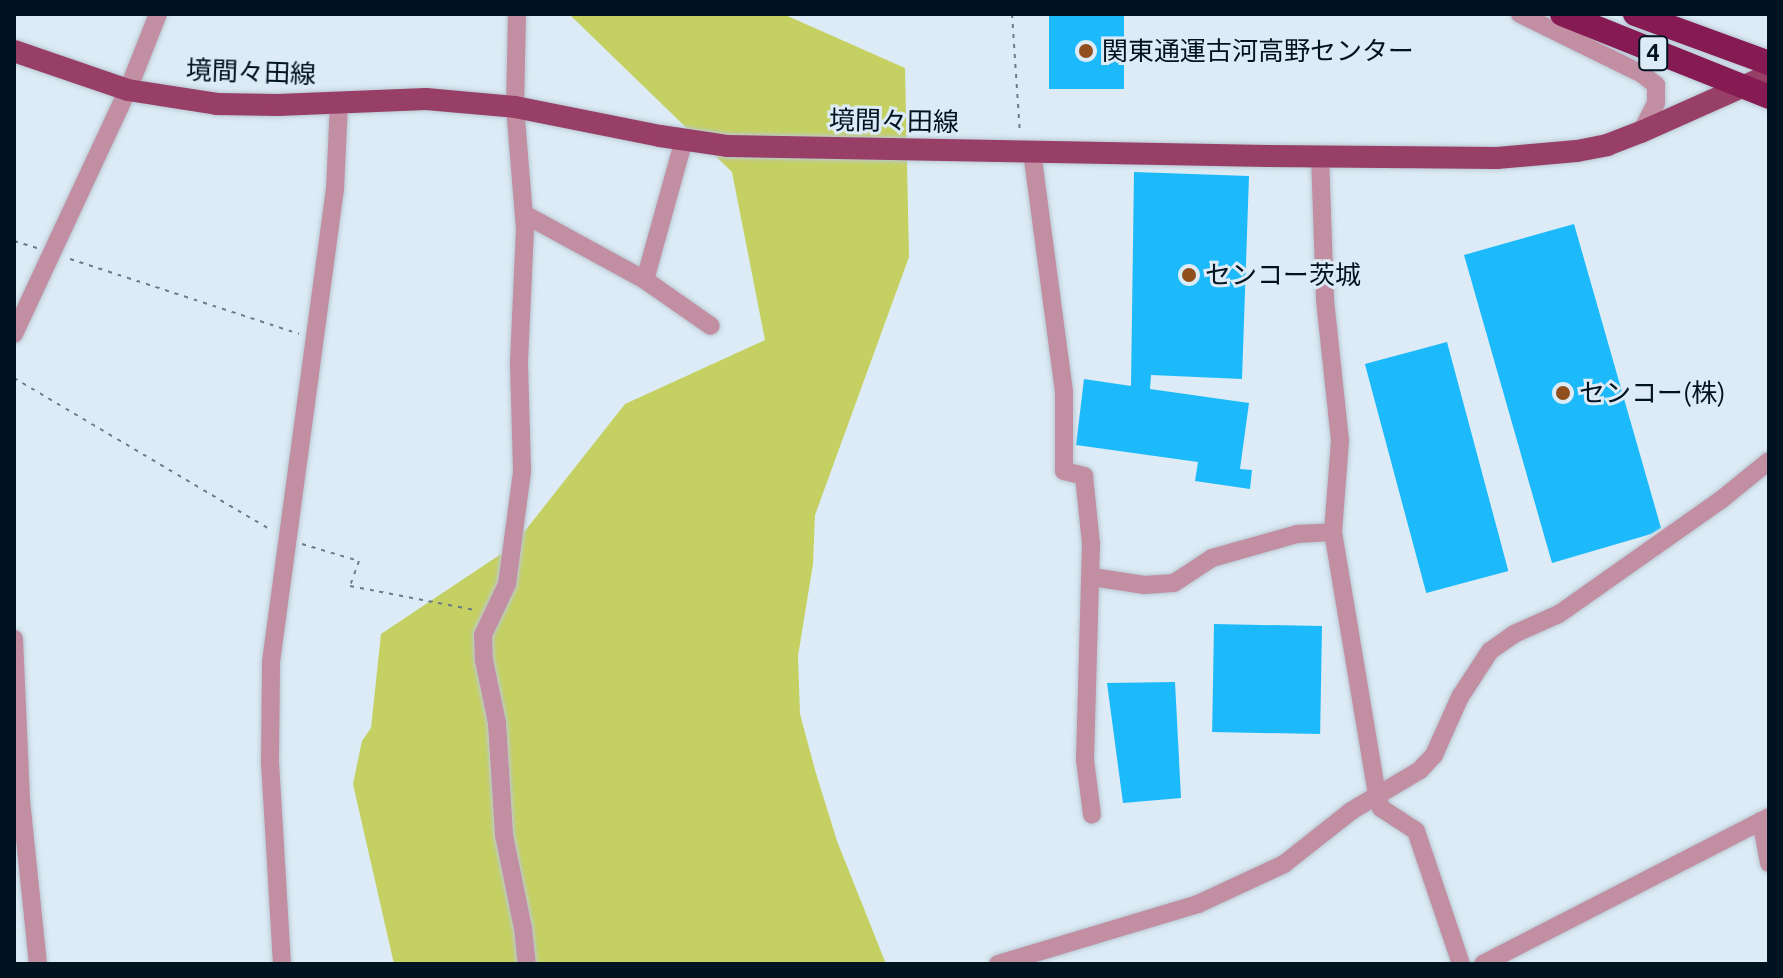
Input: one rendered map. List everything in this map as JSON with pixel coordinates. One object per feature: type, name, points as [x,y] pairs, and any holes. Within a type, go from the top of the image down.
[{"type":"highway","name":"4","points":[[1562,14],[1769,97]]},
{"type":"highway","name":"4","points":[[1635,14],[1769,63]]},
{"type":"main road","name":"境間々田線","points":[[14,51],[128,90],[217,104],[426,99],[515,107],[728,146],[1026,152],[1548,155],[1607,145],[1745,88],[1769,75]]},
{"type":"street","points":[[14,334],[128,90],[158,14]]},
{"type":"street","points":[[517,14],[515,107],[524,214],[519,363],[522,472],[507,584],[483,635],[484,660],[497,723],[504,835],[527,964]]},
{"type":"street","points":[[1520,14],[1642,74],[1656,85],[1656,103],[1641,132]]},
{"type":"street","points":[[282,964],[270,763],[271,662],[335,190],[339,102]]},
{"type":"street","points":[[645,280],[684,139]]},
{"type":"street","points":[[1026,152],[1064,393],[1064,471],[1084,476],[1092,577],[1085,760],[1092,815]]},
{"type":"street","points":[[1320,156],[1325,300],[1340,441],[1333,532],[1377,795],[1381,808],[1416,831],[1461,964]]},
{"type":"street","points":[[524,214],[645,280],[711,326]]},
{"type":"street","points":[[998,964],[1198,904],[1284,864],[1377,795],[1420,770],[1434,755],[1460,697],[1490,651],[1514,634],[1559,614],[1722,499],[1769,461]]},
{"type":"street","points":[[1092,577],[1144,585],[1174,583],[1212,558],[1297,534],[1333,532]]},
{"type":"street","points":[[14,639],[21,800],[38,964]]},
{"type":"street","points":[[1483,964],[1765,819],[1769,863]]},
{"type":"path","points":[[1012,14],[1026,152]]},
{"type":"path","points":[[14,241],[316,339]]},
{"type":"path","points":[[14,378],[287,540],[359,561],[350,586],[465,610],[493,611]]},
{"type":"green space","points":[[569,14],[783,14],[905,68],[909,257],[815,515],[813,564],[798,656],[800,714],[815,770],[837,841],[886,964],[394,964],[353,784],[362,741],[371,728],[381,634],[513,546],[625,404],[765,340],[732,172]]},
{"type":"building","name":"関東通運古河高野センター","points":[[1049,14],[1124,14],[1124,89],[1049,89]]},
{"type":"building","name":"センコー茨城","points":[[1134,172],[1249,176],[1242,379],[1151,375],[1150,389],[1249,403],[1240,469],[1252,470],[1250,489],[1195,481],[1198,462],[1076,445],[1084,379],[1131,386]]},
{"type":"building","name":"センコー(株)","points":[[1574,224],[1661,528],[1651,534],[1552,563],[1464,255]]},
{"type":"building","points":[[1447,342],[1508,571],[1426,593],[1365,364]]},
{"type":"building","points":[[1214,624],[1322,626],[1320,734],[1212,732]]},
{"type":"building","points":[[1175,682],[1181,798],[1123,803],[1107,683]]},
{"type":"place","name":"関東通運古河高野センター","points":[[1086,51]]},
{"type":"place","name":"センコー茨城","points":[[1189,275]]},
{"type":"place","name":"センコー(株)","points":[[1563,393]]}]
